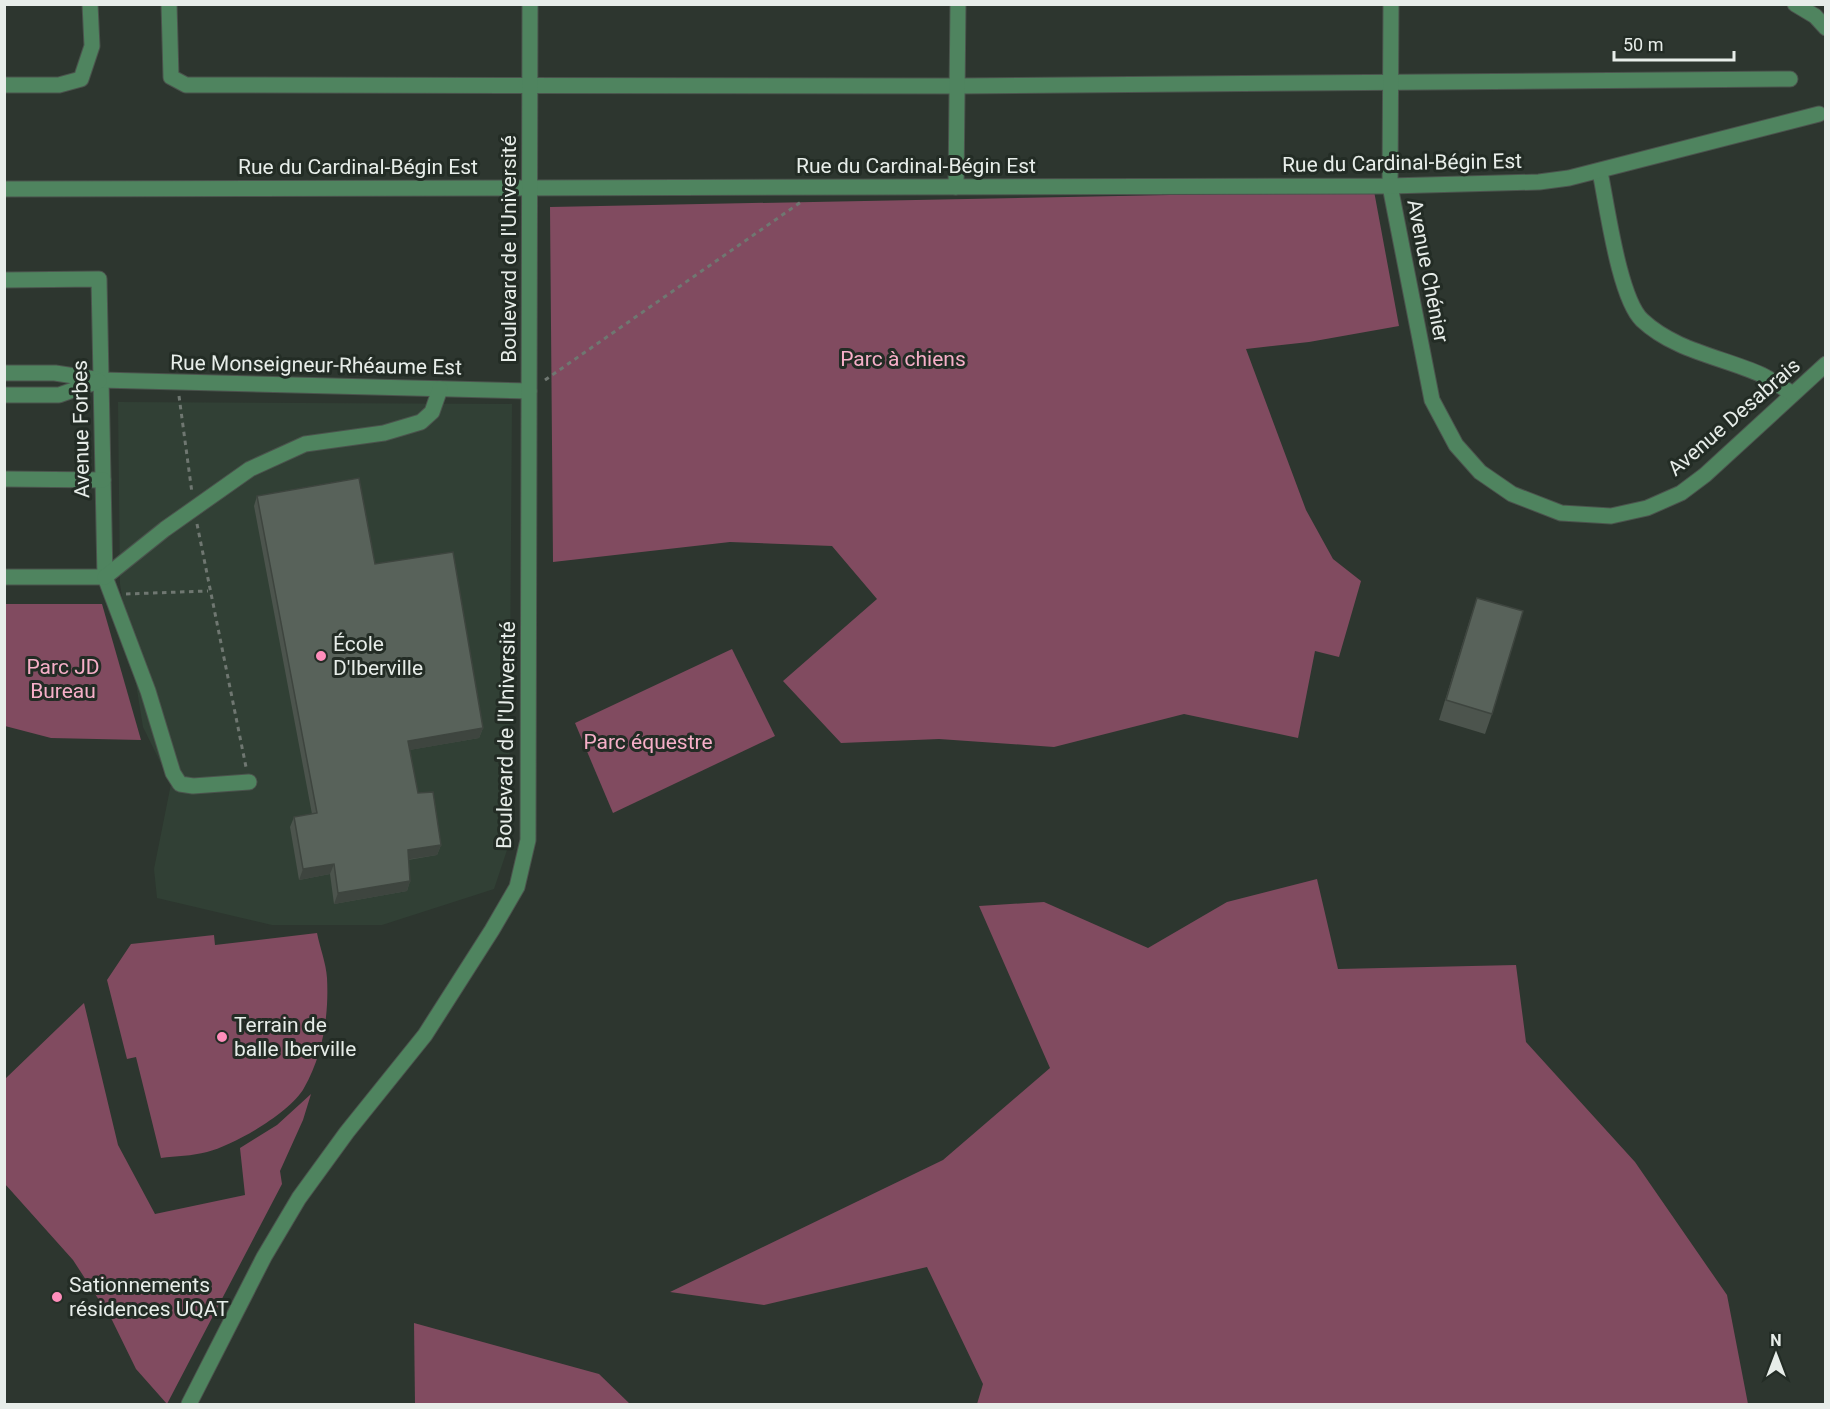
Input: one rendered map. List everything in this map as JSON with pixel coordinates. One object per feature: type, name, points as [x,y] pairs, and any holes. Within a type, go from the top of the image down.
[{"type":"street","points":[[4,85],[59,85],[81,79],[92,46],[90,4]]},
{"type":"street","points":[[170,4],[171,77],[186,85],[957,86],[1790,79]]},
{"type":"street","name":"Boulevard de l'Université","points":[[189,1404],[264,1257],[299,1198],[346,1132],[425,1035],[517,887],[528,840],[530,4]]},
{"type":"street","points":[[956,187],[958,4]]},
{"type":"street","name":"Avenue Chénier","points":[[1391,4],[1390,186],[1428,383],[1438,416],[1456,445],[1480,472],[1512,494],[1529,502]]},
{"type":"street","points":[[1795,4],[1815,16],[1826,28]]},
{"type":"street","name":"Rue du Cardinal-Bégin Est","points":[[4,189],[1390,186],[1539,182],[1600,172],[1820,114]]},
{"type":"street","points":[[1600,172],[1625,289],[1641,319],[1675,342],[1762,375],[1793,394]]},
{"type":"street","name":"Avenue Forbes","points":[[4,280],[99,279],[105,577]]},
{"type":"street","name":"Avenue Desabrais","points":[[1529,502],[1561,513],[1594,516],[1629,513],[1664,501],[1705,475],[1826,364]]},
{"type":"street","name":"Rue Monseigneur-Rhéaume Est","points":[[4,373],[55,373],[101,380],[529,391]]},
{"type":"street","name":"Rue Monseigneur-Rhéaume Est","points":[[4,395],[59,395],[101,380]]},
{"type":"street","points":[[4,577],[105,577],[194,508],[250,469],[305,444],[384,433],[421,422],[432,412],[440,389]]},
{"type":"street","points":[[4,479],[103,480]]},
{"type":"street","points":[[105,577],[148,691],[172,773],[180,784],[193,786],[249,782]]},
{"type":"path","points":[[529,391],[823,187]]},
{"type":"path","points":[[177,382],[208,591],[249,782]]},
{"type":"path","points":[[112,594],[208,591]]},
{"type":"shaded area","name":"École D'Iberville","points":[[118,402],[512,404],[508,847],[494,889],[382,925],[272,925],[157,898],[154,869],[171,784],[143,727],[120,584]]},
{"type":"green space","name":"Parc à chiens","points":[[1374,191],[1399,326],[1309,342],[1246,349],[1306,510],[1333,559],[1361,581],[1339,657],[1315,651],[1298,738],[1184,714],[1054,747],[939,739],[841,743],[783,681],[877,599],[832,546],[730,542],[553,562],[550,207]]},
{"type":"green space","name":"Parc JD Bureau","points":[[4,604],[102,604],[141,740],[51,738],[5,726]]},
{"type":"green space","name":"Parc équestre","points":[[732,649],[775,736],[613,813],[575,723]]},
{"type":"green space","points":[[1317,879],[1338,969],[1516,965],[1526,1042],[1635,1162],[1727,1295],[1748,1404],[977,1404],[983,1384],[927,1267],[764,1305],[670,1292],[943,1160],[1050,1068],[979,906],[1044,902],[1148,948],[1227,902]]},
{"type":"green space","name":"Terrain de balle Iberville","points":[[317,933],[326,972],[326,1020],[316,1062],[304,1088],[287,1108],[232,1143],[201,1153],[161,1158],[136,1057],[127,1059],[107,980],[131,944],[214,935],[215,945]]},
{"type":"green space","points":[[84,1003],[118,1145],[155,1214],[245,1195],[240,1148],[277,1125],[311,1094],[303,1120],[280,1171],[282,1184],[167,1404],[136,1369],[112,1320],[73,1260],[5,1184],[5,1079]]},
{"type":"green space","points":[[414,1323],[599,1374],[630,1404],[415,1404]]},
{"type":"building","points":[[359,478],[375,564],[453,552],[483,728],[408,741],[418,793],[433,792],[441,845],[408,850],[410,881],[338,893],[334,864],[303,869],[294,817],[317,813],[257,496]]},
{"type":"building","points":[[1477,598],[1523,611],[1492,714],[1446,700]]},
{"type":"place","name":"École D'Iberville","points":[[321,656]]},
{"type":"place","name":"Terrain de balle Iberville","points":[[222,1037]]},
{"type":"place","name":"Sationnements résidences UQAT","points":[[57,1297]]}]
